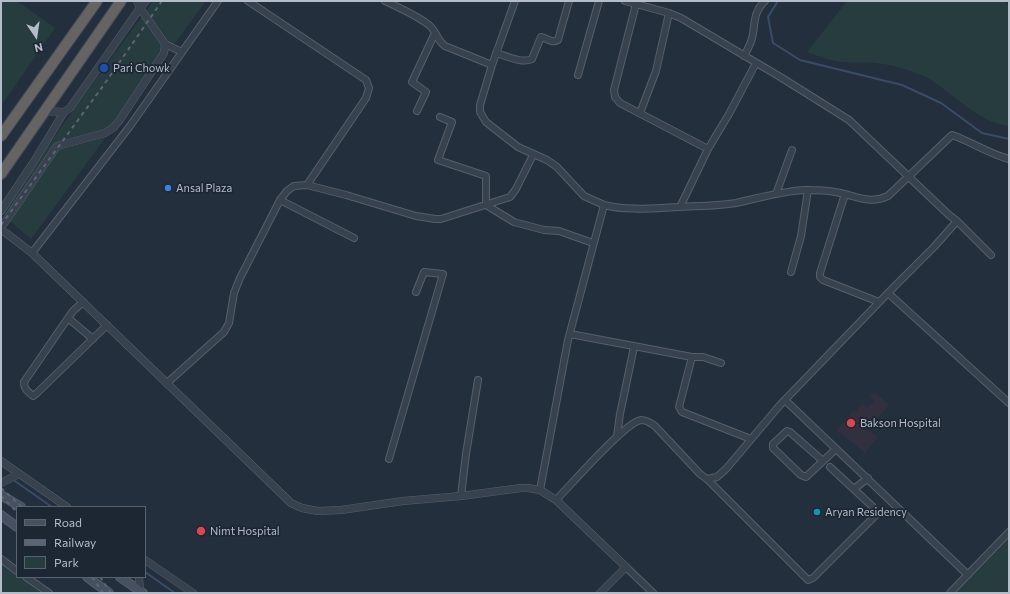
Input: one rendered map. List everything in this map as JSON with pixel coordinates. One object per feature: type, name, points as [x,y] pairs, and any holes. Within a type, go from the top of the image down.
[{"type":"highway","points":[[1,136],[97,1]]},
{"type":"highway","points":[[1,174],[121,1]]},
{"type":"main road","points":[[1,495],[19,506]]},
{"type":"main road","points":[[1,516],[16,526]]},
{"type":"main road","points":[[88,578],[109,593]]},
{"type":"main road","points":[[121,578],[141,592]]},
{"type":"street","points":[[137,1],[140,8],[165,44],[182,52]]},
{"type":"street","points":[[1,211],[35,160],[64,112],[70,108],[146,1]]},
{"type":"street","points":[[32,253],[123,134],[218,1]]},
{"type":"street","points":[[248,1],[366,80],[369,88],[366,98],[307,185]]},
{"type":"street","points":[[385,1],[431,27],[439,41],[445,46],[492,65]]},
{"type":"street","points":[[515,1],[492,65],[480,105],[480,112],[486,122],[518,147],[547,160],[557,167],[584,196],[604,205],[617,208],[637,209],[736,203],[776,194],[808,190],[835,192],[866,200],[878,200],[888,196],[952,135],[967,140],[995,156],[1009,159]]},
{"type":"street","points":[[496,53],[529,61],[532,59],[541,37],[551,42],[558,40],[569,1]]},
{"type":"street","points":[[578,75],[599,1]]},
{"type":"street","points":[[625,1],[669,13],[681,18],[756,62],[849,120],[949,215],[958,221],[991,254]]},
{"type":"street","points":[[744,56],[751,45],[756,13],[765,1]]},
{"type":"street","points":[[636,4],[614,90],[615,97],[620,103],[708,149]]},
{"type":"street","points":[[640,113],[656,71],[669,13]]},
{"type":"street","points":[[417,111],[426,92],[412,82],[435,34]]},
{"type":"street","points":[[165,44],[164,53],[114,127],[105,133],[57,146],[3,228],[32,253],[291,503],[302,508],[318,511],[341,510],[403,501],[461,496],[521,488],[540,490],[556,500],[653,593]]},
{"type":"street","points":[[680,207],[708,149],[729,114],[756,62]]},
{"type":"street","points":[[45,111],[64,112]]},
{"type":"street","points":[[440,117],[452,122],[438,160],[486,176],[486,205]]},
{"type":"street","points":[[114,127],[123,134]]},
{"type":"street","points":[[776,194],[792,150]]},
{"type":"street","points":[[167,383],[224,332],[229,323],[234,293],[240,278],[280,200],[287,191],[294,186],[307,185],[416,216],[441,219],[507,199],[512,195],[534,155]]},
{"type":"street","points":[[791,272],[801,236],[808,190]]},
{"type":"street","points":[[845,194],[820,277],[823,280],[879,302]]},
{"type":"street","points":[[280,200],[354,238]]},
{"type":"street","points":[[486,205],[514,222],[544,230],[559,231],[593,243]]},
{"type":"street","points":[[540,490],[570,334],[604,205]]},
{"type":"street","points":[[707,479],[717,477],[726,469],[785,400],[958,221]]},
{"type":"street","points":[[389,459],[443,274],[424,272],[416,292]]},
{"type":"street","points":[[888,293],[1009,403]]},
{"type":"street","points":[[83,302],[73,310],[24,382],[24,387],[29,393],[33,396],[37,394],[107,325]]},
{"type":"street","points":[[68,318],[93,339]]},
{"type":"street","points":[[570,334],[634,347],[692,357],[703,357],[721,363]]},
{"type":"street","points":[[617,436],[634,347]]},
{"type":"street","points":[[692,357],[679,407],[680,410],[752,439]]},
{"type":"street","points":[[461,496],[478,380]]},
{"type":"street","points":[[785,400],[968,575]]},
{"type":"street","points":[[556,500],[617,436],[632,423],[642,420],[648,421],[655,426],[700,474],[707,479],[808,580],[814,578],[875,516],[875,511],[873,508],[830,467]]},
{"type":"street","points":[[823,461],[790,432],[784,432],[773,444],[773,448],[804,477],[806,477],[836,449]]},
{"type":"street","points":[[1,461],[66,506]]},
{"type":"street","points":[[1,482],[20,474]]},
{"type":"street","points":[[854,489],[868,478]]},
{"type":"street","points":[[950,593],[1009,532]]},
{"type":"street","points":[[1,559],[16,569]]},
{"type":"street","points":[[146,561],[193,593]]},
{"type":"street","points":[[600,593],[626,567]]},
{"type":"street","points":[[27,578],[49,593]]},
{"type":"street","points":[[139,578],[141,592]]},
{"type":"shaded area","name":"Bakson Hospital","points":[[874,392],[889,405],[868,426],[866,424],[870,419],[866,417],[862,422],[860,420],[857,423],[878,437],[865,453],[837,430],[854,410],[856,412],[862,404],[868,408],[874,401],[870,397]]},
{"type":"green space","points":[[1,1],[17,1],[55,28],[1,106]]},
{"type":"green space","points":[[153,1],[206,1],[31,239],[4,216],[6,203]]},
{"type":"green space","points":[[847,1],[1005,1],[1009,6],[1009,126],[986,119],[926,77],[915,72],[882,64],[825,59],[807,52]]},
{"type":"green space","points":[[1009,532],[1009,593],[951,593]]},
{"type":"green space","points":[[1,556],[16,566],[16,578],[33,578],[55,593],[1,593]]},
{"type":"waterway","points":[[778,1],[768,17],[773,43],[800,60],[902,85],[941,103],[982,133],[1009,139]]},
{"type":"waterway","points":[[12,479],[51,506]]},
{"type":"waterway","points":[[146,573],[175,593]]},
{"type":"railway","points":[[1,225],[103,86],[162,1]]},
{"type":"railway","points":[[1,488],[21,506]]},
{"type":"railway","points":[[1,496],[16,511]]},
{"type":"railway","points":[[93,578],[103,593]]},
{"type":"railway","points":[[101,578],[111,593]]},
{"type":"place","name":"Pari Chowk","points":[[104,68]]},
{"type":"place","name":"Ansal Plaza","points":[[168,188]]},
{"type":"place","name":"Bakson Hospital","points":[[851,423]]},
{"type":"place","name":"Aryan Residency","points":[[817,512]]},
{"type":"place","name":"Nimt Hospital","points":[[201,531]]}]
